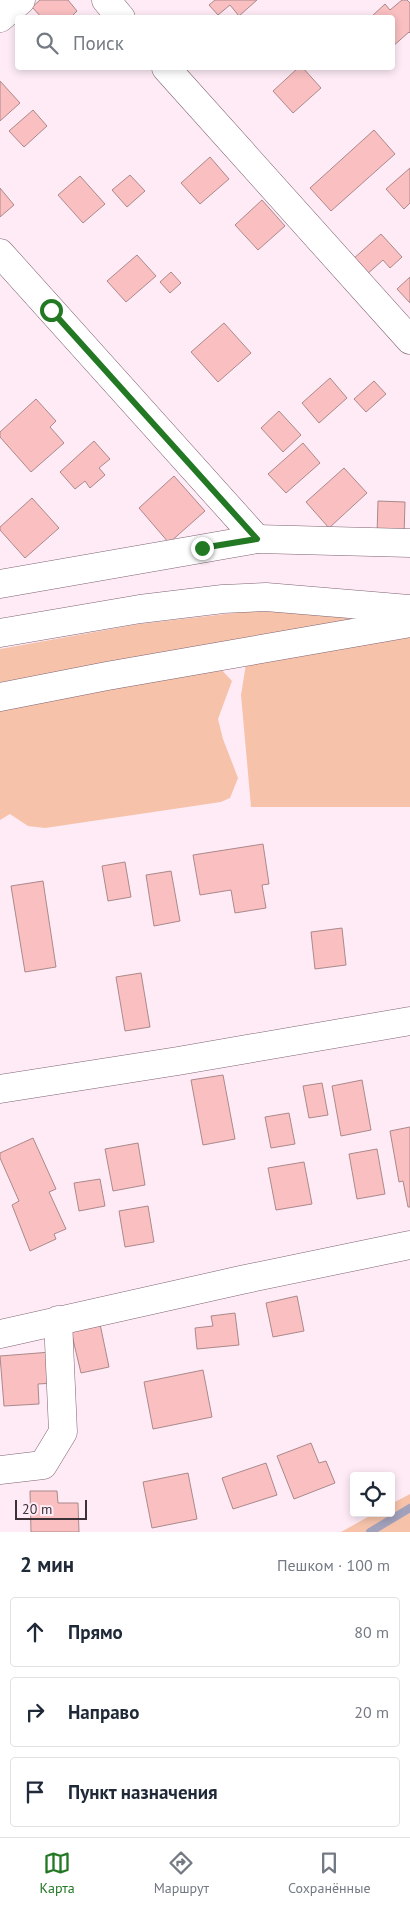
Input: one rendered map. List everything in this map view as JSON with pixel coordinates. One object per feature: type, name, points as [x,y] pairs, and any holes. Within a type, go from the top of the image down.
[{"type":"street","points":[[0,18],[22,0]]},
{"type":"street","points":[[106,0],[118,15]]},
{"type":"street","points":[[168,70],[410,340]]},
{"type":"street","points":[[0,252],[257,539]]},
{"type":"street","points":[[0,584],[257,539],[410,543]]},
{"type":"street","points":[[0,633],[140,609],[240,598],[266,597],[410,609]]},
{"type":"street","points":[[0,697],[116,674],[410,623]]},
{"type":"street","points":[[0,1089],[178,1061],[410,1021]]},
{"type":"street","points":[[0,1334],[410,1245]]},
{"type":"street","points":[[0,1470],[43,1465],[63,1432],[58,1320]]},
{"type":"shaded area","points":[[268,609],[367,619],[0,691],[0,649],[139,624]]},
{"type":"shaded area","points":[[410,635],[410,807],[251,807],[241,695],[246,664]]},
{"type":"shaded area","points":[[218,666],[232,681],[218,719],[223,739],[238,778],[230,798],[221,802],[45,828],[28,826],[10,814],[0,820],[0,705]]},
{"type":"shaded area","points":[[410,1494],[410,1532],[341,1532],[368,1517],[395,1517],[395,1502]]},
{"type":"building","points":[[40,0],[68,0],[77,11],[73,15],[39,15],[32,7]]},
{"type":"building","points":[[215,0],[257,0],[240,15],[230,5],[218,15],[209,5]]},
{"type":"building","points":[[402,0],[407,0],[410,3],[410,33],[395,44],[395,15],[373,15],[385,4],[390,10]]},
{"type":"building","points":[[296,70],[305,70],[321,88],[293,113],[273,91]]},
{"type":"building","points":[[0,81],[20,103],[0,121]]},
{"type":"building","points":[[33,110],[47,126],[24,147],[9,131]]},
{"type":"building","points":[[374,130],[395,154],[331,211],[310,188]]},
{"type":"building","points":[[210,157],[229,179],[200,204],[181,183]]},
{"type":"building","points":[[410,168],[410,203],[404,209],[386,189]]},
{"type":"building","points":[[130,175],[145,191],[127,207],[112,190]]},
{"type":"building","points":[[80,176],[105,204],[83,223],[58,195]]},
{"type":"building","points":[[0,188],[14,205],[0,217]]},
{"type":"building","points":[[262,200],[285,226],[258,250],[235,225]]},
{"type":"building","points":[[381,234],[402,257],[390,268],[383,260],[366,275],[352,260]]},
{"type":"building","points":[[137,255],[156,276],[126,302],[107,281]]},
{"type":"building","points":[[171,272],[181,283],[170,293],[160,282]]},
{"type":"building","points":[[410,277],[410,303],[397,289]]},
{"type":"building","points":[[224,323],[251,353],[218,382],[191,352]]},
{"type":"building","points":[[330,378],[347,398],[319,423],[302,403]]},
{"type":"building","points":[[374,381],[386,394],[366,412],[354,399]]},
{"type":"building","points":[[36,399],[56,421],[50,427],[64,443],[31,472],[0,437],[0,432]]},
{"type":"building","points":[[279,411],[301,435],[283,452],[261,428]]},
{"type":"building","points":[[94,441],[110,459],[99,468],[105,475],[90,488],[85,481],[75,489],[60,472]]},
{"type":"building","points":[[303,443],[320,463],[286,493],[268,474]]},
{"type":"building","points":[[344,468],[367,493],[329,528],[306,502]]},
{"type":"building","points":[[174,476],[205,511],[169,543],[139,508]]},
{"type":"building","points":[[32,498],[59,528],[25,558],[0,530],[0,527]]},
{"type":"building","points":[[378,501],[405,502],[404,536],[377,535]]},
{"type":"building","points":[[263,844],[269,884],[262,885],[266,908],[235,913],[231,890],[200,895],[193,855]]},
{"type":"building","points":[[125,862],[131,897],[108,901],[102,866]]},
{"type":"building","points":[[171,871],[180,921],[154,926],[146,875]]},
{"type":"building","points":[[43,881],[56,967],[25,972],[11,886]]},
{"type":"building","points":[[342,928],[346,965],[315,969],[311,932]]},
{"type":"building","points":[[141,973],[150,1027],[125,1031],[116,977]]},
{"type":"building","points":[[223,1075],[235,1139],[203,1145],[191,1080]]},
{"type":"building","points":[[362,1080],[371,1130],[341,1136],[332,1086]]},
{"type":"building","points":[[322,1083],[328,1115],[309,1118],[303,1086]]},
{"type":"building","points":[[289,1113],[295,1144],[271,1148],[265,1117]]},
{"type":"building","points":[[410,1127],[410,1207],[408,1207],[403,1181],[399,1182],[390,1131]]},
{"type":"building","points":[[33,1138],[56,1189],[49,1192],[66,1229],[54,1234],[56,1239],[30,1251],[12,1205],[19,1201],[0,1158],[0,1153]]},
{"type":"building","points":[[138,1143],[145,1185],[113,1191],[105,1149]]},
{"type":"building","points":[[377,1149],[385,1194],[357,1199],[349,1154]]},
{"type":"building","points":[[304,1162],[312,1204],[276,1210],[268,1168]]},
{"type":"building","points":[[100,1179],[105,1206],[79,1211],[74,1183]]},
{"type":"building","points":[[148,1206],[154,1242],[125,1247],[119,1211]]},
{"type":"building","points":[[297,1296],[304,1331],[273,1337],[266,1303]]},
{"type":"building","points":[[235,1313],[239,1345],[197,1349],[195,1328],[213,1326],[211,1316]]},
{"type":"building","points":[[100,1324],[109,1367],[81,1373],[71,1331]]},
{"type":"building","points":[[51,1352],[54,1383],[38,1384],[39,1404],[4,1406],[0,1356]]},
{"type":"building","points":[[203,1370],[212,1417],[153,1429],[144,1382]]},
{"type":"building","points":[[311,1443],[319,1463],[326,1461],[335,1483],[294,1499],[277,1456]]},
{"type":"building","points":[[266,1463],[277,1495],[233,1509],[222,1478]]},
{"type":"building","points":[[188,1473],[197,1519],[152,1528],[143,1482]]},
{"type":"building","points":[[30,1491],[57,1491],[58,1503],[78,1503],[79,1532],[31,1532]]},
{"type":"waterway","points":[[370,1532],[410,1508]]},
{"type":"route","points":[[51,310],[257,539],[202,548]]}]
